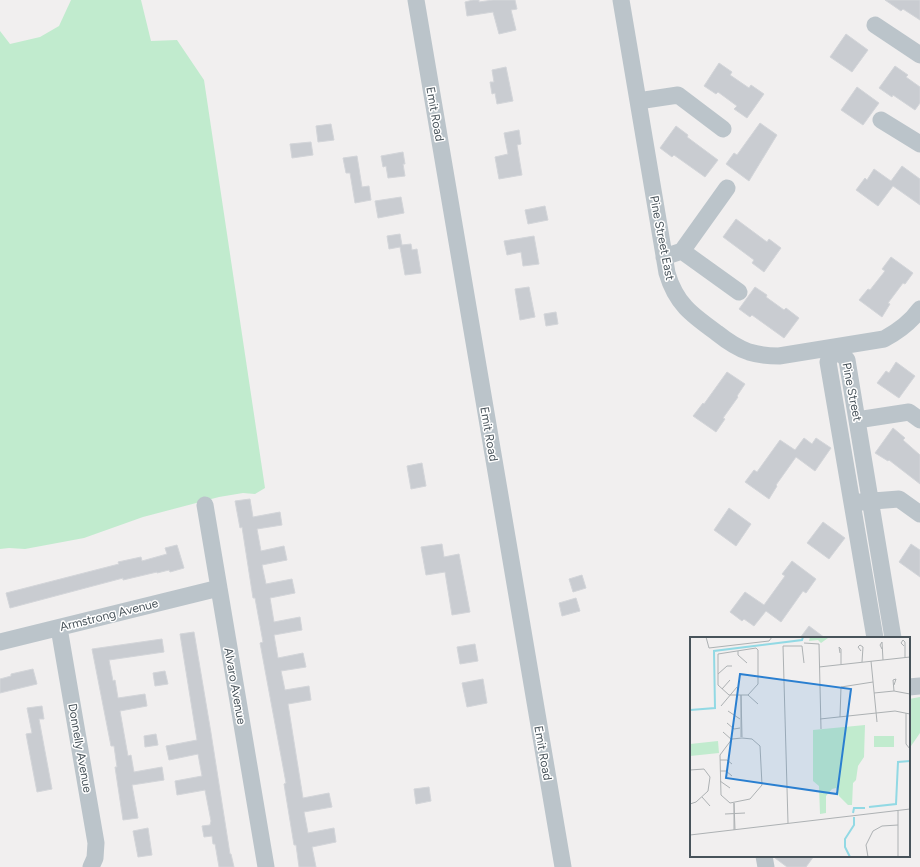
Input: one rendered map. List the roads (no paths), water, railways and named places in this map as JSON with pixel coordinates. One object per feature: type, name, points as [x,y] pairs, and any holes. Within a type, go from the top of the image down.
[{"type":"street","name":"Emit Road","points":[[416,0],[563,867]]},
{"type":"street","name":"Pine Street East","points":[[621,0],[664,257],[670,285],[676,297],[684,307],[693,316],[740,348],[762,356],[779,356],[884,339],[898,332],[918,315]]},
{"type":"street","points":[[875,25],[920,55]]},
{"type":"street","points":[[638,101],[678,95],[723,129]]},
{"type":"street","points":[[881,120],[920,144]]},
{"type":"street","points":[[664,257],[682,251],[727,188]]},
{"type":"street","points":[[682,251],[739,292]]},
{"type":"street","name":"Pine Street","points":[[875,637],[828,362],[836,347],[847,360],[893,637]]},
{"type":"street","points":[[857,420],[909,412],[920,420]]},
{"type":"street","points":[[842,445],[861,442]]},
{"type":"street","points":[[852,503],[870,500],[899,499],[920,514]]},
{"type":"street","name":"Alvaro Avenue","points":[[205,505],[266,867]]},
{"type":"street","name":"Armstrong Avenue","points":[[0,642],[219,588]]},
{"type":"street","points":[[870,609],[888,607]]},
{"type":"street","name":"Donnelly Avenue","points":[[59,628],[96,843],[97,865]]},
{"type":"street","points":[[910,687],[920,686]]},
{"type":"street","points":[[764,857],[766,867]]}]
